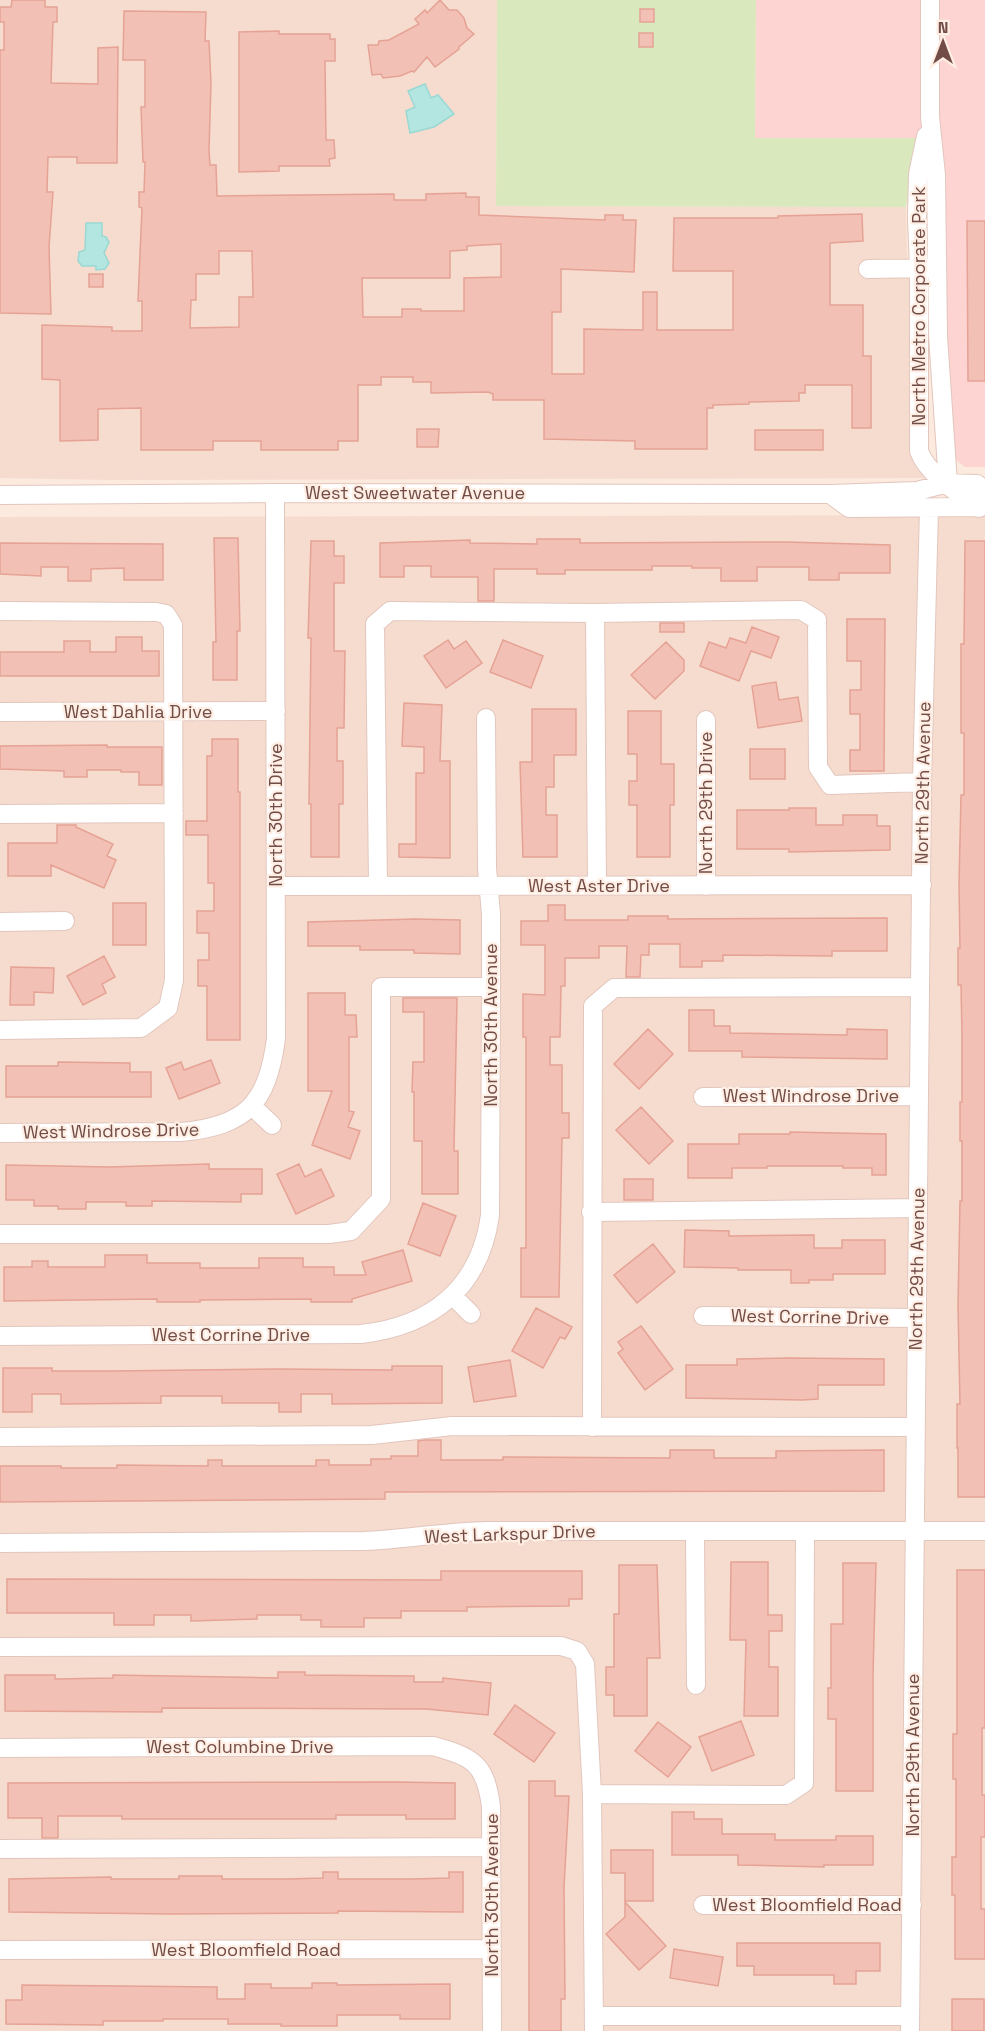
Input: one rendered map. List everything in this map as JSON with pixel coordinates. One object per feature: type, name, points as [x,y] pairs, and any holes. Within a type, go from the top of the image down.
[{"type":"street","name":"North Metro Corporate Park","points":[[930,0],[930,117],[936,175],[938,336],[948,483]]},
{"type":"street","name":"North Metro Corporate Park","points":[[930,117],[918,174],[920,451],[931,471],[948,483],[983,500]]},
{"type":"street","points":[[868,269],[938,268]]},
{"type":"street","points":[[912,487],[929,508],[948,483]]},
{"type":"street","name":"West Sweetwater Avenue","points":[[0,495],[830,494],[851,484],[912,487],[948,483]]},
{"type":"street","name":"North 30th Drive","points":[[253,1107],[265,1085],[273,1062],[276,1039],[275,493]]},
{"type":"street","name":"West Sweetwater Avenue","points":[[830,494],[849,508],[929,508],[983,500]]},
{"type":"street","name":"North 29th Avenue","points":[[910,2023],[922,782],[929,508]]},
{"type":"street","points":[[378,886],[375,624],[390,611],[595,613],[801,610],[817,620],[818,767],[830,785],[922,782]]},
{"type":"street","points":[[0,611],[156,612],[166,615],[173,625],[174,813],[174,980],[168,1008],[141,1028],[0,1029]]},
{"type":"street","points":[[595,613],[597,886]]},
{"type":"street","name":"West Dahlia Drive","points":[[0,712],[276,711]]},
{"type":"street","name":"North 30th Avenue","points":[[453,1296],[474,1267],[488,1231],[490,1215],[491,987],[486,718]]},
{"type":"street","name":"North 29th Drive","points":[[706,720],[706,886]]},
{"type":"street","points":[[0,814],[174,813]]},
{"type":"street","name":"West Aster Drive","points":[[277,886],[922,885]]},
{"type":"street","points":[[0,922],[65,921]]},
{"type":"street","points":[[0,1234],[329,1234],[351,1231],[381,1199],[381,987],[491,987]]},
{"type":"street","points":[[592,1426],[593,1006],[614,988],[920,987]]},
{"type":"street","name":"West Windrose Drive","points":[[703,1097],[919,1096]]},
{"type":"street","points":[[253,1107],[272,1125]]},
{"type":"street","name":"West Windrose Drive","points":[[0,1133],[204,1130],[221,1126],[253,1107]]},
{"type":"street","points":[[591,1212],[918,1208]]},
{"type":"street","points":[[453,1296],[471,1314]]},
{"type":"street","name":"West Corrine Drive","points":[[0,1336],[361,1334],[384,1331],[417,1320],[453,1296]]},
{"type":"street","name":"West Corrine Drive","points":[[703,1316],[917,1318]]},
{"type":"street","points":[[0,1437],[372,1435],[452,1426],[916,1427]]},
{"type":"street","name":"West Larkspur Drive","points":[[0,1543],[364,1541],[392,1540],[447,1532],[486,1531],[985,1531]]},
{"type":"street","points":[[592,1794],[786,1795],[804,1783],[805,1531]]},
{"type":"street","points":[[695,1532],[696,1684]]},
{"type":"street","points":[[0,1647],[561,1646],[577,1651],[585,1664],[592,1794],[594,2024],[910,2023]]},
{"type":"street","name":"West Columbine Drive","points":[[0,1748],[433,1746],[454,1752],[476,1763]]},
{"type":"street","name":"North 30th Avenue","points":[[476,1763],[489,1788],[492,1806],[492,2031]]},
{"type":"street","points":[[0,1849],[491,1847]]},
{"type":"street","name":"West Bloomfield Road","points":[[703,1905],[912,1905]]},
{"type":"street","name":"West Bloomfield Road","points":[[0,1950],[492,1949]]},
{"type":"shaded area","points":[[0,0],[497,0],[496,206],[906,207],[907,254],[930,478],[109,480],[0,478]]},
{"type":"shaded area","points":[[756,0],[985,0],[985,467],[965,467],[955,459],[943,328],[942,138],[755,138]]},
{"type":"shaded area","points":[[985,515],[985,2031],[0,2031],[0,517]]},
{"type":"green space","points":[[497,0],[756,0],[755,138],[918,138],[906,207],[496,206]]},
{"type":"water","points":[[425,84],[431,98],[438,95],[454,114],[434,127],[410,133],[406,111],[415,107],[408,91]]},
{"type":"water","points":[[86,223],[102,223],[102,236],[106,237],[109,242],[104,253],[109,263],[105,269],[96,270],[96,266],[82,266],[78,261],[79,252],[85,250]]},
{"type":"building","points":[[12,0],[45,0],[45,7],[57,7],[57,22],[53,22],[51,83],[98,84],[98,48],[118,47],[117,163],[77,163],[77,157],[48,157],[47,192],[53,192],[49,247],[51,314],[0,313],[0,50],[4,50],[4,22],[0,22],[0,7],[11,7]]},
{"type":"building","points":[[440,0],[449,10],[457,10],[464,18],[467,28],[474,34],[435,67],[427,57],[414,72],[383,78],[381,74],[372,75],[368,45],[378,45],[379,41],[389,40],[419,24],[415,19],[425,10],[427,13]]},
{"type":"building","points":[[640,9],[654,9],[654,22],[640,22]]},
{"type":"building","points":[[124,11],[206,12],[205,41],[209,41],[211,83],[209,151],[210,165],[216,165],[217,196],[394,194],[394,200],[426,200],[426,194],[466,193],[466,197],[479,197],[479,215],[605,220],[605,215],[623,215],[623,220],[636,220],[634,272],[561,269],[561,312],[552,312],[552,374],[584,374],[584,329],[643,330],[643,292],[657,292],[657,330],[733,330],[733,271],[673,271],[674,218],[778,218],[778,216],[862,214],[863,241],[830,243],[830,305],[863,305],[863,356],[871,356],[871,428],[852,428],[852,385],[805,385],[805,393],[799,393],[799,401],[749,402],[749,404],[713,405],[713,408],[707,408],[707,449],[635,449],[635,441],[544,439],[544,400],[493,400],[493,394],[488,392],[431,393],[431,382],[413,382],[413,377],[381,377],[381,385],[358,385],[358,441],[338,441],[338,450],[261,450],[261,441],[213,441],[213,450],[141,450],[141,408],[98,409],[98,440],[60,441],[60,380],[42,379],[42,325],[112,327],[112,331],[142,331],[142,301],[138,301],[142,208],[139,207],[139,192],[144,192],[145,162],[143,162],[141,107],[145,107],[145,60],[123,60]],"holes":[[[501,244],[501,277],[464,278],[464,311],[402,309],[402,317],[363,317],[362,278],[450,278],[450,251],[467,250],[467,246]],[[219,251],[252,251],[253,297],[239,297],[239,327],[190,328],[191,300],[196,300],[196,274],[219,274]]]},
{"type":"building","points":[[279,31],[279,34],[330,34],[330,39],[335,39],[335,61],[325,61],[326,140],[334,140],[335,158],[329,159],[330,166],[279,166],[279,171],[239,172],[239,32]]},
{"type":"building","points":[[639,33],[653,33],[653,47],[639,47]]},
{"type":"building","points":[[967,221],[985,221],[985,381],[968,381]]},
{"type":"building","points":[[89,274],[103,274],[103,287],[89,287]]},
{"type":"building","points":[[417,429],[439,429],[438,447],[417,447]]},
{"type":"building","points":[[755,430],[823,430],[823,450],[755,450]]},
{"type":"building","points":[[214,538],[238,538],[240,631],[237,631],[237,680],[213,680],[213,642],[216,642]]},
{"type":"building","points":[[537,539],[580,539],[580,543],[787,542],[890,545],[890,573],[839,573],[839,580],[809,580],[809,567],[757,567],[757,581],[721,581],[721,568],[692,568],[692,566],[652,566],[652,570],[565,570],[565,574],[537,574],[537,569],[494,569],[494,601],[478,601],[478,577],[431,577],[431,566],[404,566],[404,577],[380,577],[380,543],[470,540],[470,543],[537,544]]},
{"type":"building","points":[[311,541],[334,541],[334,556],[344,556],[344,583],[334,583],[334,651],[345,651],[344,728],[337,728],[337,761],[343,761],[343,804],[339,804],[339,857],[311,857],[311,804],[309,804],[311,638],[308,638]]},
{"type":"building","points":[[965,541],[985,541],[985,1497],[958,1497],[957,1404],[960,1404],[958,1306],[960,1201],[962,1201],[960,1102],[962,1102],[962,1036],[958,948],[960,948],[961,795],[964,795],[961,644],[964,644]]},
{"type":"building","points":[[0,543],[163,544],[163,580],[124,580],[124,568],[91,569],[91,581],[68,581],[68,567],[41,567],[41,576],[0,574]]},
{"type":"building","points":[[847,619],[885,619],[884,771],[850,771],[850,750],[860,750],[860,714],[850,714],[850,690],[861,690],[861,661],[847,661]]},
{"type":"building","points":[[660,623],[684,623],[684,632],[660,632]]},
{"type":"building","points":[[752,627],[779,637],[771,658],[751,651],[739,681],[700,666],[709,642],[726,648],[730,638],[746,643]]},
{"type":"building","points":[[116,637],[142,637],[142,651],[159,651],[159,676],[0,676],[0,652],[64,652],[64,641],[90,641],[90,652],[116,652]]},
{"type":"building","points":[[448,640],[454,649],[466,641],[482,663],[446,688],[424,656]]},
{"type":"building","points":[[503,640],[543,656],[531,688],[490,672]]},
{"type":"building","points":[[666,642],[684,660],[684,671],[655,699],[631,675]]},
{"type":"building","points":[[776,682],[779,700],[798,697],[802,721],[758,728],[752,686]]},
{"type":"building","points":[[404,703],[442,705],[440,761],[450,761],[450,858],[399,857],[399,844],[416,844],[416,773],[424,773],[424,747],[402,746]]},
{"type":"building","points":[[532,709],[576,709],[576,755],[554,755],[554,787],[546,787],[546,815],[557,815],[557,857],[523,857],[520,762],[532,762]]},
{"type":"building","points":[[628,711],[661,711],[661,764],[674,764],[674,805],[670,805],[670,857],[637,857],[637,805],[629,805],[629,781],[637,781],[637,754],[628,754]]},
{"type":"building","points":[[212,739],[238,739],[240,1040],[207,1040],[207,986],[198,986],[198,960],[209,960],[209,933],[197,933],[197,911],[214,911],[214,883],[208,883],[208,835],[186,835],[186,821],[207,821],[207,756],[212,756]]},
{"type":"building","points":[[107,745],[107,747],[162,747],[162,785],[139,785],[139,772],[121,772],[121,770],[87,770],[87,777],[64,777],[64,771],[0,769],[0,746]]},
{"type":"building","points":[[750,749],[785,749],[785,779],[750,779]]},
{"type":"building","points":[[789,808],[816,808],[816,825],[843,825],[843,815],[877,815],[877,826],[890,826],[890,850],[789,852],[789,849],[737,849],[737,810],[789,810]]},
{"type":"building","points":[[57,825],[76,825],[113,844],[107,856],[116,860],[104,888],[51,865],[51,876],[8,876],[8,843],[57,843]]},
{"type":"building","points":[[113,903],[146,903],[146,945],[113,945]]},
{"type":"building","points":[[548,905],[565,905],[565,920],[628,920],[628,916],[668,916],[668,919],[887,918],[887,951],[832,951],[832,956],[723,955],[723,961],[702,961],[702,967],[680,967],[680,944],[649,944],[649,955],[641,955],[640,977],[626,977],[627,946],[599,946],[599,958],[565,958],[565,986],[561,986],[560,1037],[550,1037],[550,1065],[562,1065],[562,1113],[569,1113],[569,1138],[562,1138],[559,1297],[521,1297],[521,1248],[526,1248],[526,1037],[523,1037],[523,994],[545,995],[545,945],[521,945],[521,921],[548,921]]},
{"type":"building","points":[[460,920],[460,954],[414,953],[414,950],[360,950],[360,946],[308,946],[308,922]]},
{"type":"building","points":[[104,956],[115,977],[102,984],[106,993],[83,1005],[67,976]]},
{"type":"building","points":[[11,967],[54,968],[53,993],[34,992],[34,1005],[10,1005]]},
{"type":"building","points":[[308,993],[345,993],[345,1015],[356,1015],[357,1037],[349,1037],[349,1111],[354,1112],[348,1127],[360,1131],[350,1159],[312,1145],[332,1091],[308,1091]]},
{"type":"building","points":[[403,998],[457,998],[454,1151],[458,1151],[458,1194],[422,1194],[422,1141],[414,1141],[414,1092],[412,1092],[413,1062],[424,1062],[424,1012],[403,1012]]},
{"type":"building","points":[[689,1010],[714,1010],[714,1026],[730,1026],[730,1033],[847,1035],[847,1029],[887,1030],[887,1059],[742,1057],[742,1051],[689,1051]]},
{"type":"building","points":[[648,1029],[673,1054],[639,1089],[614,1064]]},
{"type":"building","points":[[211,1060],[220,1083],[179,1099],[166,1068],[181,1062],[184,1070]]},
{"type":"building","points":[[58,1062],[130,1063],[130,1072],[151,1072],[151,1097],[6,1097],[6,1066],[58,1066]]},
{"type":"building","points":[[641,1107],[673,1141],[649,1164],[616,1130]]},
{"type":"building","points":[[790,1132],[886,1134],[886,1175],[872,1175],[872,1168],[767,1166],[767,1168],[732,1168],[732,1178],[688,1178],[688,1144],[739,1144],[739,1134],[790,1134]]},
{"type":"building","points":[[209,1164],[209,1169],[262,1169],[262,1194],[241,1194],[241,1202],[152,1201],[152,1206],[126,1206],[126,1202],[86,1202],[86,1209],[34,1206],[34,1200],[6,1200],[6,1165],[109,1167]]},
{"type":"building","points":[[299,1164],[305,1177],[321,1169],[334,1196],[296,1214],[277,1174]]},
{"type":"building","points":[[624,1179],[653,1179],[653,1200],[624,1200]]},
{"type":"building","points":[[423,1203],[456,1216],[440,1256],[408,1244]]},
{"type":"building","points":[[685,1230],[729,1231],[729,1236],[814,1235],[814,1248],[842,1248],[842,1240],[885,1240],[885,1274],[833,1274],[833,1280],[791,1283],[791,1270],[684,1267]]},
{"type":"building","points":[[653,1244],[675,1272],[637,1303],[614,1275]]},
{"type":"building","points":[[403,1250],[412,1281],[352,1299],[352,1302],[311,1302],[311,1299],[200,1300],[200,1302],[157,1302],[157,1299],[4,1301],[4,1267],[32,1267],[32,1261],[48,1261],[48,1267],[105,1267],[105,1255],[147,1255],[147,1263],[200,1263],[200,1268],[259,1268],[259,1258],[303,1258],[303,1267],[334,1267],[334,1275],[366,1275],[362,1262]]},
{"type":"building","points":[[536,1308],[572,1327],[565,1339],[560,1337],[543,1368],[512,1351]]},
{"type":"building","points":[[641,1326],[673,1369],[645,1390],[618,1353],[623,1349],[618,1342]]},
{"type":"building","points":[[737,1359],[884,1359],[884,1385],[818,1385],[818,1399],[686,1398],[686,1365],[737,1365]]},
{"type":"building","points":[[510,1360],[516,1396],[474,1402],[468,1367]]},
{"type":"building","points":[[392,1366],[442,1366],[442,1403],[332,1404],[332,1394],[301,1394],[301,1412],[279,1412],[279,1403],[222,1403],[222,1396],[161,1396],[161,1403],[61,1404],[61,1394],[32,1394],[32,1412],[3,1412],[3,1368],[52,1368],[52,1371],[392,1370]]},
{"type":"building","points":[[441,1440],[441,1460],[503,1460],[503,1457],[670,1458],[670,1450],[714,1450],[714,1458],[776,1458],[776,1451],[884,1450],[884,1491],[385,1492],[385,1499],[0,1502],[0,1466],[117,1468],[117,1465],[208,1466],[208,1460],[222,1460],[222,1466],[316,1466],[316,1460],[329,1460],[329,1465],[371,1465],[371,1459],[418,1456],[418,1441]]},
{"type":"building","points":[[731,1562],[768,1562],[768,1615],[782,1615],[782,1631],[769,1631],[769,1667],[778,1667],[778,1716],[744,1716],[746,1640],[730,1640]]},
{"type":"building","points":[[843,1563],[876,1563],[873,1791],[836,1791],[836,1719],[828,1719],[828,1688],[831,1688],[831,1624],[843,1624]]},
{"type":"building","points":[[619,1565],[657,1565],[660,1658],[647,1658],[647,1716],[614,1716],[614,1695],[606,1695],[606,1667],[614,1667],[614,1614],[619,1614]]},
{"type":"building","points":[[957,1570],[985,1570],[985,1728],[982,1728],[982,1795],[985,1795],[985,1837],[981,1837],[981,1909],[985,1909],[985,1959],[955,1959],[955,1895],[952,1895],[952,1857],[956,1857],[956,1779],[953,1779],[953,1734],[957,1734]]},
{"type":"building","points":[[441,1571],[582,1571],[582,1599],[569,1599],[569,1606],[467,1607],[467,1611],[401,1611],[401,1618],[364,1618],[364,1627],[321,1627],[321,1620],[301,1620],[301,1615],[257,1615],[257,1619],[191,1621],[191,1615],[154,1615],[154,1625],[114,1625],[114,1613],[7,1613],[7,1579],[441,1580]]},
{"type":"building","points":[[278,1672],[305,1672],[305,1675],[414,1676],[414,1682],[443,1682],[443,1678],[491,1683],[488,1715],[426,1709],[162,1708],[162,1712],[5,1711],[5,1675],[55,1675],[55,1679],[113,1678],[113,1675],[278,1678]]},
{"type":"building","points":[[515,1705],[555,1733],[534,1762],[494,1734]]},
{"type":"building","points":[[741,1721],[754,1755],[712,1771],[699,1737]]},
{"type":"building","points":[[658,1722],[691,1747],[668,1777],[635,1751]]},
{"type":"building","points":[[529,1781],[555,1781],[555,1796],[569,1796],[564,1887],[565,1999],[561,1999],[561,2031],[529,2031]]},
{"type":"building","points":[[8,1783],[455,1783],[455,1819],[406,1819],[406,1815],[336,1815],[336,1819],[122,1819],[122,1816],[58,1816],[58,1838],[42,1838],[42,1818],[8,1818]]},
{"type":"building","points":[[672,1812],[694,1812],[694,1819],[722,1819],[722,1834],[775,1834],[775,1840],[836,1840],[836,1836],[873,1836],[873,1865],[824,1865],[824,1867],[738,1865],[738,1855],[672,1855]]},
{"type":"building","points":[[611,1850],[653,1850],[653,1901],[625,1901],[625,1873],[611,1873]]},
{"type":"building","points":[[323,1872],[338,1872],[338,1879],[413,1879],[449,1878],[449,1872],[463,1872],[463,1912],[338,1911],[338,1913],[170,1914],[9,1912],[9,1879],[111,1877],[111,1879],[179,1879],[179,1876],[222,1876],[222,1879],[288,1879],[323,1878]]},
{"type":"building","points":[[625,1902],[666,1946],[639,1970],[606,1934],[625,1917]]},
{"type":"building","points":[[737,1943],[880,1943],[880,1971],[856,1971],[856,1984],[834,1984],[834,1975],[754,1975],[754,1966],[737,1966]]},
{"type":"building","points":[[674,1949],[723,1957],[718,1986],[670,1978]]},
{"type":"building","points":[[312,1983],[337,1983],[337,1985],[450,1984],[450,2019],[400,2019],[400,2015],[337,2015],[337,2026],[228,2024],[228,2019],[103,2021],[103,2025],[6,2024],[6,2000],[22,2000],[22,1985],[217,1987],[217,1999],[245,1999],[245,1984],[271,1984],[271,1988],[312,1988]]},
{"type":"building","points":[[952,1999],[984,1999],[984,2031],[952,2031]]}]
